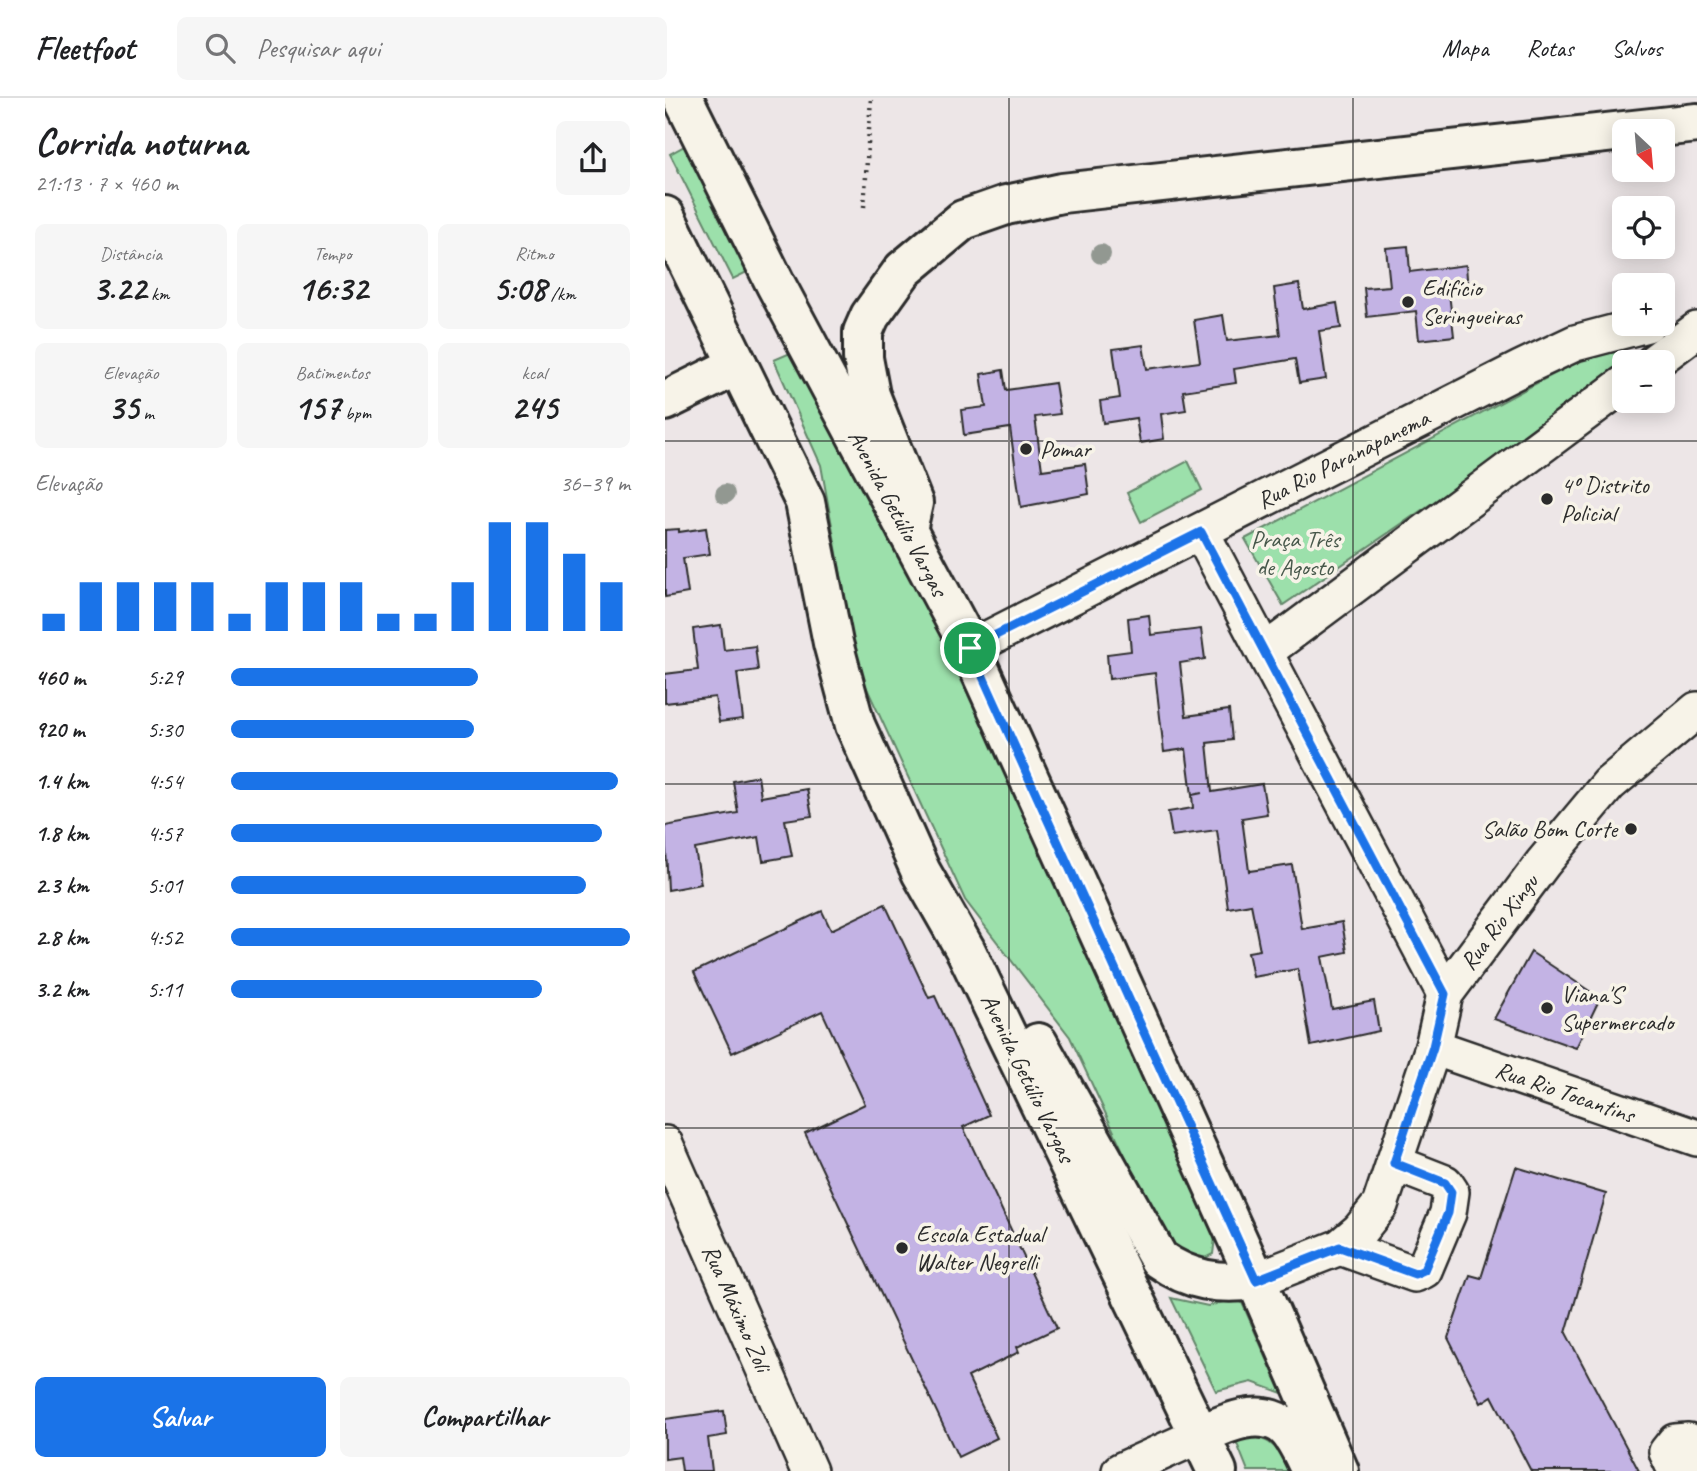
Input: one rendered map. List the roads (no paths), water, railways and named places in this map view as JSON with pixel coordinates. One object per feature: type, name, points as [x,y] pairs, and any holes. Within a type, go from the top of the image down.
[{"type":"main road","name":"Avenida Getúlio Vargas","points":[[683,98],[776,285],[970,648],[1256,1280],[1339,1471]]},
{"type":"main road","points":[[907,530],[913,503],[870,395],[863,358],[863,332],[877,303],[896,278],[922,251],[963,220],[1006,205],[1062,192],[1697,123]]},
{"type":"main road","name":"Avenida Getúlio Vargas","points":[[665,216],[805,502],[833,643],[855,725],[921,872],[966,951],[1217,1471]]},
{"type":"main road","points":[[665,401],[738,365]]},
{"type":"main road","points":[[966,951],[1007,989],[1159,1259],[1180,1274],[1209,1282],[1225,1284],[1256,1280]]},
{"type":"main road","points":[[1200,1435],[1224,1424],[1253,1417],[1280,1424],[1297,1444],[1311,1471]]},
{"type":"street","points":[[1675,319],[1697,314]]},
{"type":"street","points":[[1670,350],[1697,330]]},
{"type":"street","name":"Rua Rio Paranapanema","points":[[970,648],[1565,348],[1612,334]]},
{"type":"street","points":[[1266,651],[1612,393]]},
{"type":"street","points":[[1201,532],[1445,994]]},
{"type":"street","name":"Rua Rio Xingu","points":[[1256,1280],[1340,1247],[1360,1230],[1380,1205],[1433,1047],[1445,994],[1543,863],[1609,784],[1697,710]]},
{"type":"street","name":"Rua Rio Tocantins","points":[[1433,1047],[1697,1138]]},
{"type":"street","name":"Rua Máximo Zoli","points":[[665,1144],[809,1471]]},
{"type":"street","points":[[1340,1247],[1415,1274],[1424,1270],[1448,1213],[1451,1192],[1445,1183],[1394,1163]]},
{"type":"street","points":[[1121,1471],[1200,1435]]},
{"type":"street","points":[[1676,1471],[1667,1452],[1675,1443],[1688,1441],[1697,1452]]},
{"type":"place","name":"Edifício Seringueiras","points":[[1408,302]]},
{"type":"place","name":"Pomar","points":[[1026,449]]},
{"type":"place","name":"4º Distrito Policial","points":[[1547,499]]},
{"type":"place","name":"Salão Bom Corte","points":[[1631,829]]},
{"type":"place","name":"Viana'S Supermercado","points":[[1547,1008]]},
{"type":"place","name":"Escola Estadual Walter Negrelli","points":[[902,1248]]},
{"type":"park label","name":"Praça Três de Agosto","points":[[1295,553]]}]
